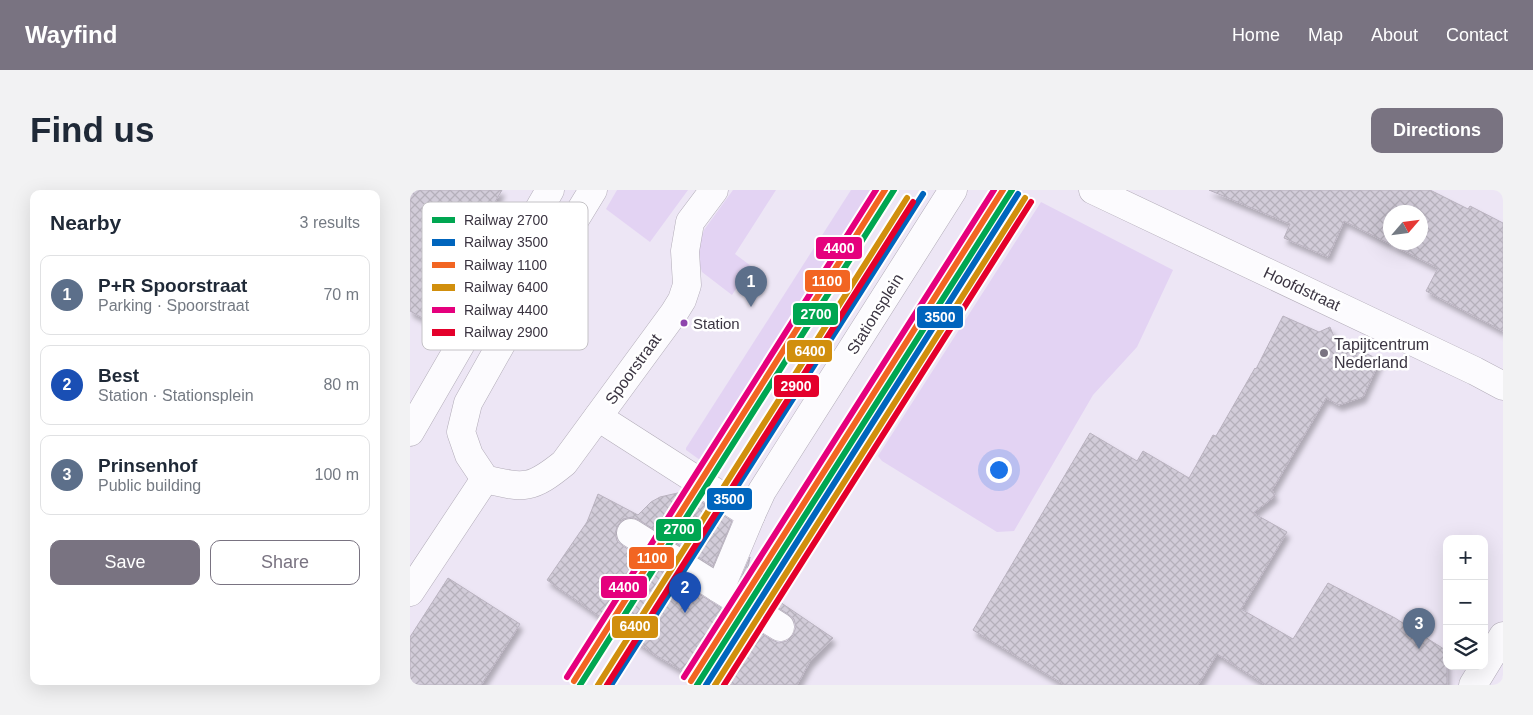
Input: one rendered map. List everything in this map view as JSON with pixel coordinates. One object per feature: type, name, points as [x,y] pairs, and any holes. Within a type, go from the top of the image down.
[{"type":"street","points":[[543,202],[550,190]]},
{"type":"street","points":[[586,202],[593,190]]},
{"type":"street","name":"Spoorstraat","points":[[486,479],[505,484],[528,486],[544,479],[564,463],[682,300],[687,285],[685,251],[690,222],[714,190]]},
{"type":"street","name":"Stationsplein","points":[[703,588],[725,577],[762,491],[954,190]]},
{"type":"street","name":"Hoofdstraat","points":[[1099,191],[1503,386]]},
{"type":"street","points":[[410,432],[458,350]]},
{"type":"street","points":[[410,592],[486,479],[469,455],[461,432],[468,404],[498,350]]},
{"type":"street","points":[[598,417],[752,515]]},
{"type":"street","points":[[633,540],[703,588],[773,628]]},
{"type":"street","points":[[1473,685],[1503,636]]},
{"type":"shaded area","points":[[617,190],[688,190],[650,242],[606,209]]},
{"type":"shaded area","points":[[733,190],[776,190],[735,254],[751,266],[732,295],[702,272],[698,259],[699,244],[704,230]]},
{"type":"shaded area","points":[[851,190],[873,190],[700,460],[686,450],[686,448]]},
{"type":"shaded area","points":[[1041,202],[1173,270],[1137,347],[1093,395],[1014,531],[997,532],[882,461],[878,456]]},
{"type":"building","points":[[410,190],[502,190],[495,202],[422,202],[422,318],[410,311]]},
{"type":"building","points":[[1209,190],[1430,190],[1468,209],[1470,206],[1503,223],[1503,331],[1426,291],[1438,268],[1402,250],[1428,250],[1428,205],[1383,205],[1383,240],[1344,221],[1328,257],[1284,238],[1290,224]]},
{"type":"building","points":[[1283,316],[1319,332],[1330,327],[1335,339],[1380,360],[1363,397],[1339,405],[1326,398],[1272,490],[1275,496],[1253,513],[1287,532],[1241,609],[1293,639],[1328,583],[1395,618],[1443,648],[1443,670],[1447,670],[1447,685],[1266,685],[1217,654],[1198,685],[1065,685],[973,630],[1090,433],[1137,461],[1143,451],[1189,478],[1213,435],[1216,436],[1256,369]]},
{"type":"building","points":[[683,490],[732,521],[713,566],[632,517],[623,519],[618,525],[615,533],[617,541],[772,640],[779,643],[787,641],[793,635],[796,627],[794,619],[739,583],[750,557],[746,579],[833,638],[809,663],[797,685],[707,685],[657,656],[547,580],[587,522],[598,494],[638,515],[651,502],[660,497],[682,492]]},
{"type":"building","points":[[448,578],[520,624],[481,685],[410,685],[410,637]]},
{"type":"rail line","name":"4400","points":[[567,677],[876,190]]},
{"type":"rail line","name":"1100","points":[[574,681],[885,190]]},
{"type":"rail line","name":"2700","points":[[580,685],[894,190]]},
{"type":"rail line","name":"4400","points":[[684,677],[994,190]]},
{"type":"rail line","name":"1100","points":[[691,681],[1003,190]]},
{"type":"rail line","name":"2700","points":[[697,685],[1012,190]]},
{"type":"rail line","name":"3500","points":[[611,685],[923,194]]},
{"type":"rail line","name":"3500","points":[[706,685],[1018,194]]},
{"type":"rail line","name":"6400","points":[[598,685],[907,198]]},
{"type":"rail line","name":"6400","points":[[715,685],[1025,198]]},
{"type":"rail line","name":"2900","points":[[607,685],[913,202]]},
{"type":"rail line","name":"2900","points":[[724,685],[1031,202]]},
{"type":"place","name":"P+R Spoorstraat","points":[[751,307]]},
{"type":"place","name":"Station","points":[[684,323]]},
{"type":"place","name":"Tapijtcentrum Nederland","points":[[1324,353]]},
{"type":"place","name":"Best","points":[[685,613]]},
{"type":"place","name":"Prinsenhof","points":[[1419,649]]}]
